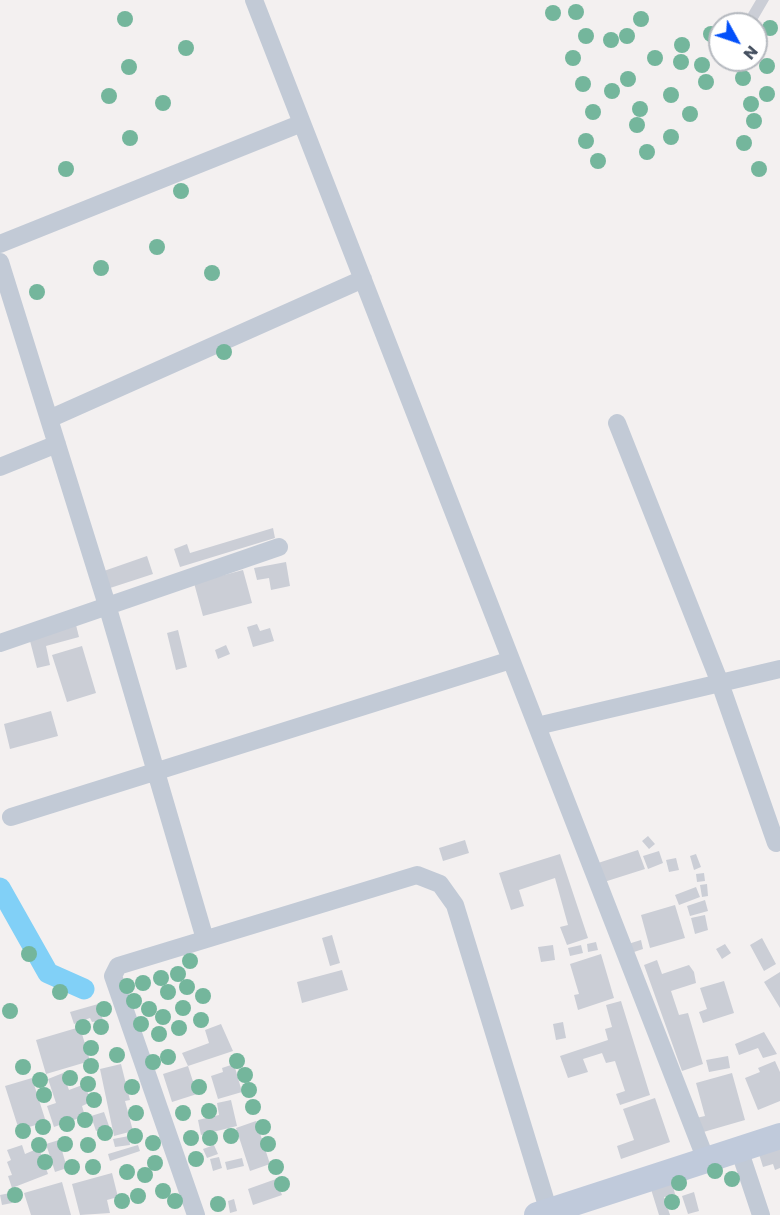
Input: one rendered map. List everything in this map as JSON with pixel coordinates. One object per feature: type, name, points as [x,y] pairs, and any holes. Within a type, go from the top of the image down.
[{"type":"street","points":[[254,0],[706,1160]]},
{"type":"street","points":[[0,244],[302,123]]},
{"type":"street","points":[[0,262],[8,318],[57,444],[205,939]]},
{"type":"street","points":[[49,419],[363,279]]},
{"type":"street","points":[[617,423],[720,683],[776,843]]},
{"type":"street","points":[[0,467],[57,444]]},
{"type":"street","points":[[0,643],[279,547]]},
{"type":"street","points":[[11,817],[511,660]]},
{"type":"street","points":[[537,726],[780,669]]},
{"type":"street","points":[[196,1215],[113,976],[118,966],[417,875],[440,884],[455,905],[557,1212],[780,1136]]},
{"type":"street","points":[[739,1149],[761,1215]]},
{"type":"building","points":[[756,0],[769,0],[762,12],[749,12]]},
{"type":"building","points":[[273,528],[275,538],[180,567],[174,549],[187,544],[190,553]]},
{"type":"building","points":[[147,556],[153,574],[107,589],[101,572]]},
{"type":"building","points":[[286,562],[290,586],[271,590],[269,578],[257,580],[254,568]]},
{"type":"building","points":[[243,570],[252,603],[203,616],[194,583]]},
{"type":"building","points":[[257,624],[260,631],[270,628],[274,641],[253,647],[247,627]]},
{"type":"building","points":[[76,625],[79,637],[46,646],[50,665],[37,668],[29,637]]},
{"type":"building","points":[[178,630],[187,667],[176,670],[167,633]]},
{"type":"building","points":[[226,645],[230,654],[218,659],[215,650]]},
{"type":"building","points":[[82,646],[96,693],[67,702],[52,655]]},
{"type":"building","points":[[51,711],[58,736],[10,749],[4,724]]},
{"type":"building","points":[[648,836],[655,844],[649,849],[642,841]]},
{"type":"building","points":[[465,840],[469,853],[443,861],[439,848]]},
{"type":"building","points":[[638,850],[645,869],[604,882],[598,863]]},
{"type":"building","points":[[659,851],[663,863],[648,869],[643,856]]},
{"type":"building","points":[[560,854],[588,938],[567,945],[560,927],[568,925],[555,878],[519,890],[524,906],[511,910],[499,873]]},
{"type":"building","points":[[696,854],[701,867],[694,870],[690,856]]},
{"type":"building","points":[[676,858],[679,870],[669,872],[666,860]]},
{"type":"building","points":[[704,873],[705,881],[697,882],[696,874]]},
{"type":"building","points":[[707,884],[708,896],[702,897],[700,885]]},
{"type":"building","points":[[696,887],[700,897],[679,905],[675,895]]},
{"type":"building","points":[[705,900],[708,911],[690,916],[687,906]]},
{"type":"building","points":[[675,905],[685,938],[650,948],[641,915]]},
{"type":"building","points":[[705,915],[708,930],[695,934],[691,918]]},
{"type":"building","points":[[332,935],[340,963],[330,966],[322,938]]},
{"type":"building","points":[[762,938],[776,964],[764,971],[750,945]]},
{"type":"building","points":[[641,940],[643,949],[631,953],[628,944]]},
{"type":"building","points":[[596,942],[598,950],[588,952],[587,944]]},
{"type":"building","points":[[725,944],[731,953],[722,959],[716,949]]},
{"type":"building","points":[[553,945],[555,960],[541,962],[538,947]]},
{"type":"building","points":[[581,945],[583,953],[570,956],[568,948]]},
{"type":"building","points":[[601,954],[614,998],[578,1010],[574,995],[579,994],[570,964]]},
{"type":"building","points":[[657,960],[662,974],[689,965],[694,972],[696,983],[671,991],[679,1015],[688,1013],[703,1064],[682,1071],[644,965]]},
{"type":"building","points":[[342,970],[348,990],[302,1003],[297,982]]},
{"type":"building","points":[[780,972],[780,1008],[764,982]]},
{"type":"building","points":[[724,981],[734,1013],[703,1023],[699,1012],[707,1009],[700,988]]},
{"type":"building","points":[[621,1001],[650,1095],[620,1105],[616,1094],[625,1091],[615,1061],[606,1063],[602,1053],[583,1059],[588,1072],[568,1078],[560,1056],[608,1040],[605,1029],[612,1027],[606,1005]]},
{"type":"building","points":[[98,1004],[103,1020],[92,1022],[90,1018],[74,1024],[70,1012]]},
{"type":"building","points":[[563,1022],[566,1038],[556,1040],[553,1024]]},
{"type":"building","points":[[221,1024],[233,1051],[188,1066],[182,1053],[209,1043],[205,1030]]},
{"type":"building","points":[[80,1027],[90,1061],[46,1074],[36,1040]]},
{"type":"building","points":[[764,1032],[777,1054],[763,1058],[758,1048],[739,1055],[735,1044]]},
{"type":"building","points":[[728,1056],[730,1068],[709,1072],[706,1060]]},
{"type":"building","points":[[775,1061],[780,1072],[780,1101],[758,1110],[745,1078],[760,1072],[758,1068]]},
{"type":"building","points":[[121,1064],[130,1100],[125,1101],[133,1131],[114,1136],[100,1069]]},
{"type":"building","points":[[234,1064],[242,1092],[218,1099],[211,1076],[223,1072],[222,1068]]},
{"type":"building","points":[[188,1066],[197,1094],[172,1102],[163,1074]]},
{"type":"building","points":[[63,1073],[69,1090],[85,1084],[91,1102],[82,1106],[85,1116],[54,1127],[47,1106],[56,1103],[48,1079]]},
{"type":"building","points":[[732,1073],[745,1120],[700,1133],[696,1118],[705,1116],[696,1083]]},
{"type":"building","points":[[32,1078],[46,1122],[19,1130],[5,1086]]},
{"type":"building","points":[[655,1098],[670,1142],[621,1159],[617,1146],[634,1140],[623,1109]]},
{"type":"building","points":[[231,1100],[237,1126],[201,1135],[198,1120],[219,1115],[217,1103]]},
{"type":"building","points":[[104,1112],[109,1126],[96,1131],[91,1116]]},
{"type":"building","points":[[256,1121],[270,1164],[250,1171],[236,1128]]},
{"type":"building","points":[[129,1136],[130,1145],[115,1147],[113,1139]]},
{"type":"building","points":[[59,1140],[67,1168],[55,1172],[46,1144]]},
{"type":"building","points":[[22,1145],[25,1154],[39,1148],[48,1174],[12,1188],[8,1176],[12,1175],[7,1162],[11,1160],[7,1150]]},
{"type":"building","points":[[138,1145],[140,1151],[110,1161],[108,1154]]},
{"type":"building","points":[[214,1145],[218,1154],[207,1158],[203,1149]]},
{"type":"building","points":[[780,1147],[780,1168],[775,1170],[773,1164],[763,1167],[759,1154]]},
{"type":"building","points":[[219,1157],[222,1168],[213,1171],[210,1159]]},
{"type":"building","points":[[242,1158],[244,1166],[227,1170],[225,1162]]},
{"type":"building","points":[[112,1173],[118,1197],[107,1200],[110,1213],[80,1215],[72,1184]]},
{"type":"building","points":[[276,1179],[282,1195],[253,1205],[248,1189]]},
{"type":"building","points":[[671,1179],[675,1194],[664,1197],[670,1215],[659,1215],[650,1186]]},
{"type":"building","points":[[62,1182],[71,1215],[31,1215],[24,1193]]},
{"type":"building","points":[[694,1192],[699,1211],[688,1214],[682,1196]]},
{"type":"building","points":[[10,1193],[12,1203],[2,1205],[0,1195]]},
{"type":"building","points":[[234,1199],[237,1211],[230,1213],[228,1201]]},
{"type":"waterway","points":[[0,888],[48,973],[84,989]]}]
